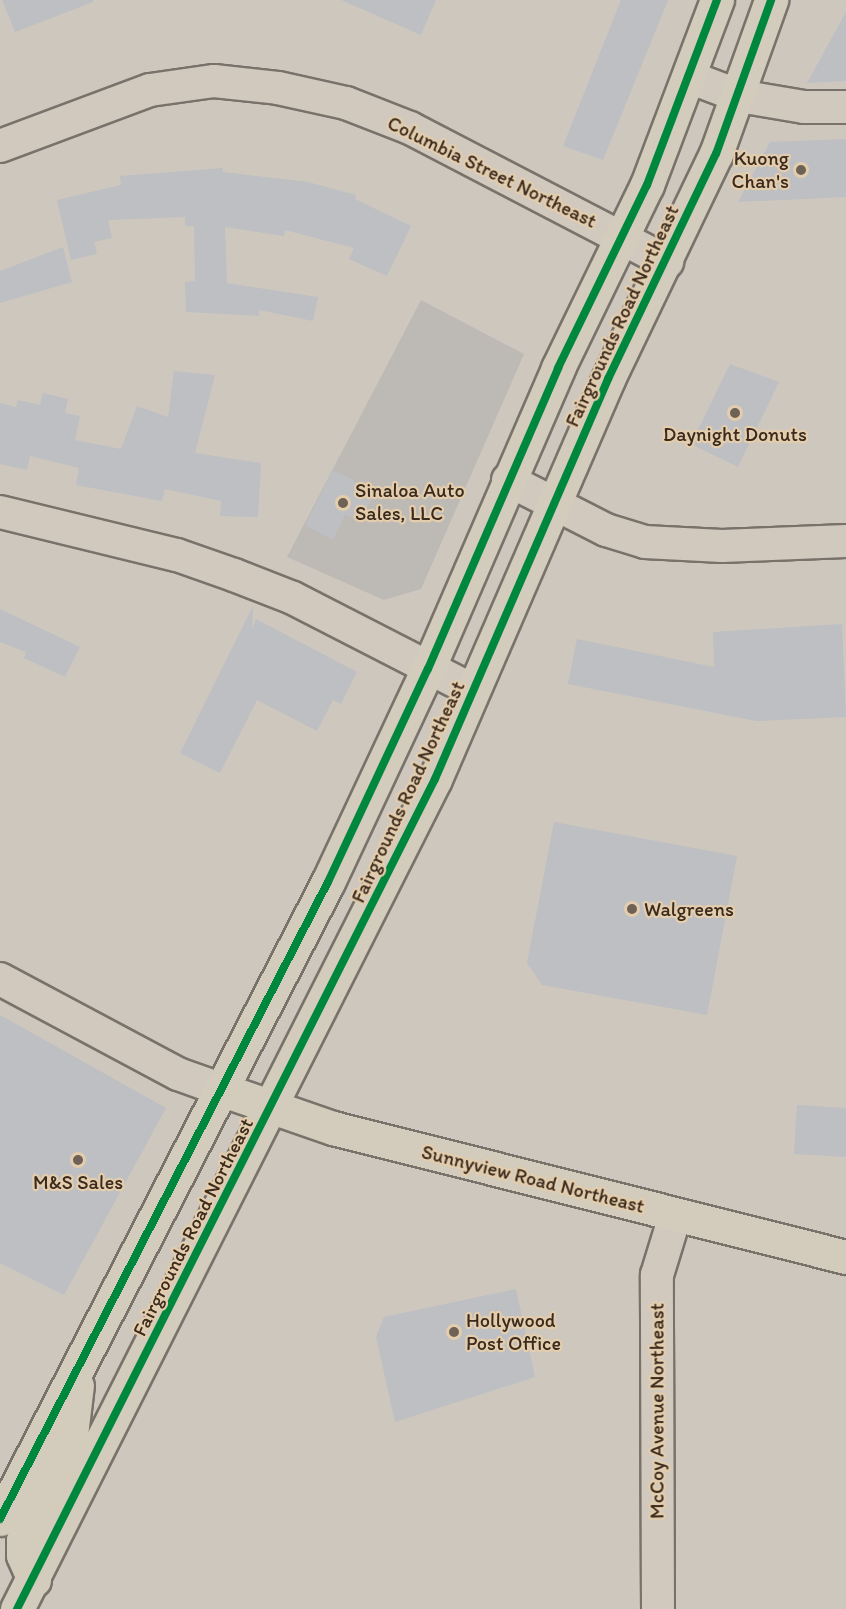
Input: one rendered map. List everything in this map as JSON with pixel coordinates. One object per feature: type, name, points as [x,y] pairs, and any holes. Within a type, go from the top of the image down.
[{"type":"main road","name":"Fairgrounds Road Northeast","points":[[0,1519],[224,1090],[428,669],[508,480],[623,237],[689,78],[717,0]]},
{"type":"main road","name":"Fairgrounds Road Northeast","points":[[18,1609],[396,861],[474,691],[608,379],[667,262],[739,96],[771,0]]},
{"type":"main road","name":"Sunnyview Road Northeast","points":[[224,1090],[272,1108],[675,1216],[846,1257]]},
{"type":"main road","points":[[34,1580],[23,1555],[23,1540],[74,1427],[77,1371]]},
{"type":"street","points":[[689,78],[739,96],[804,107],[846,106]]},
{"type":"street","name":"Columbia Street Northeast","points":[[0,146],[150,90],[214,81],[278,88],[346,103],[410,128],[623,237],[667,262]]},
{"type":"street","points":[[508,480],[606,530],[645,542],[722,546],[846,541]]},
{"type":"street","points":[[0,513],[177,555],[234,575],[293,598],[474,691]]},
{"type":"street","points":[[0,979],[178,1074],[224,1090]]},
{"type":"street","name":"McCoy Avenue Northeast","points":[[658,1609],[657,1275],[675,1216]]},
{"type":"shaded area","points":[[421,300],[524,354],[421,589],[384,600],[287,557]]},
{"type":"building","points":[[2,0],[93,0],[93,2],[15,32]]},
{"type":"building","points":[[341,0],[436,0],[421,35]]},
{"type":"building","points":[[621,0],[668,0],[603,160],[563,146]]},
{"type":"building","points":[[846,12],[846,81],[807,83]]},
{"type":"building","name":"Kuong Chan's","points":[[846,139],[846,197],[738,202],[770,142]]},
{"type":"building","points":[[223,168],[223,172],[308,182],[356,195],[355,199],[411,226],[387,276],[349,259],[354,248],[285,230],[284,236],[225,227],[227,283],[318,297],[313,321],[259,310],[259,316],[186,312],[185,282],[195,281],[194,226],[185,226],[185,217],[108,220],[112,238],[94,242],[97,254],[71,260],[57,200],[121,185],[120,176]]},
{"type":"building","points":[[63,247],[72,282],[0,303],[0,271]]},
{"type":"building","name":"Daynight Donuts","points":[[730,364],[779,382],[738,467],[691,444]]},
{"type":"building","points":[[174,371],[215,375],[195,453],[261,463],[258,517],[220,516],[221,501],[165,489],[162,501],[76,485],[79,468],[30,456],[27,470],[0,464],[0,403],[16,407],[18,400],[40,405],[43,393],[68,399],[65,413],[80,416],[75,440],[121,449],[137,406],[168,417]]},
{"type":"building","name":"Sinaloa Auto Sales, LLC","points":[[333,470],[376,491],[360,521],[345,515],[333,540],[305,525]]},
{"type":"building","points":[[253,606],[252,629],[256,619],[357,672],[341,704],[333,700],[317,731],[257,700],[220,773],[180,753]]},
{"type":"building","points":[[0,609],[80,647],[65,677],[24,658],[26,652],[0,642]]},
{"type":"building","points":[[842,624],[846,717],[756,721],[568,684],[577,639],[714,667],[713,632]]},
{"type":"building","name":"Walgreens","points":[[554,822],[737,856],[707,1015],[542,985],[527,963]]},
{"type":"building","points":[[0,1015],[166,1108],[64,1295],[0,1263]]},
{"type":"building","points":[[797,1105],[846,1108],[846,1157],[794,1154]]},
{"type":"building","points":[[516,1289],[535,1377],[395,1422],[376,1337],[384,1317]]},
{"type":"cycle path","points":[[0,1519],[328,882],[428,669],[558,368],[647,185],[717,0]]},
{"type":"cycle path","points":[[17,1609],[435,779],[608,379],[716,154],[771,0]]},
{"type":"place","name":"Kuong Chan's","points":[[801,170]]},
{"type":"place","name":"Daynight Donuts","points":[[735,413]]},
{"type":"place","name":"Sinaloa Auto Sales, LLC","points":[[343,503]]},
{"type":"place","name":"Walgreens","points":[[632,909]]},
{"type":"place","name":"M&S Sales","points":[[78,1160]]},
{"type":"place","name":"Hollywood Post Office","points":[[454,1332]]}]
